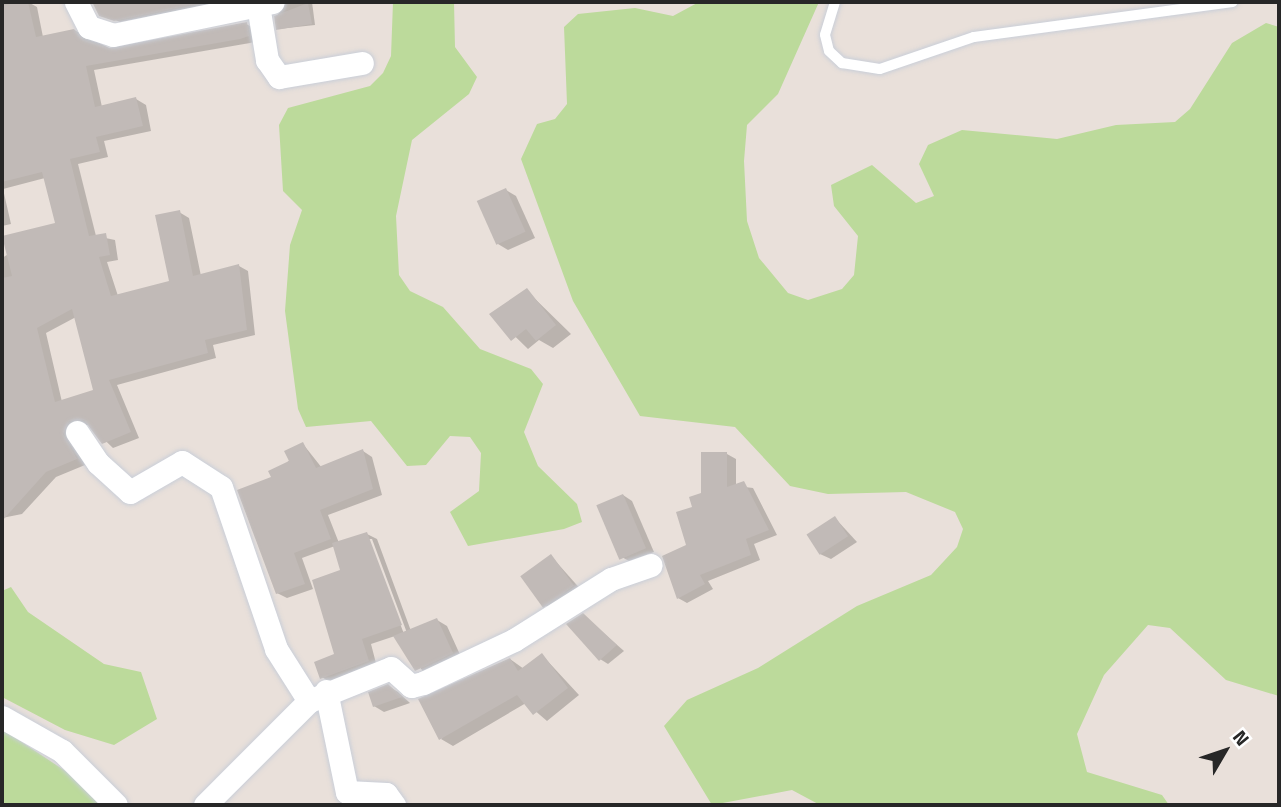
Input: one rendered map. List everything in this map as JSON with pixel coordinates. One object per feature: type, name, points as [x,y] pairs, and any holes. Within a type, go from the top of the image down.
[{"type":"street","points":[[76,2],[89,27],[113,35],[266,3],[267,60],[279,78],[362,63]]},
{"type":"street","points":[[77,432],[98,463],[130,492],[182,462],[221,487],[275,649],[317,696],[347,792],[380,793],[394,805]]},
{"type":"street","points":[[205,805],[317,696],[391,668],[411,686],[423,683],[514,640],[611,579],[652,565]]},
{"type":"street","points":[[2,717],[62,751],[116,805]]},
{"type":"lane","points":[[835,2],[825,35],[829,51],[842,63],[880,69],[974,37],[1233,2]]},
{"type":"green space","points":[[393,2],[454,2],[455,47],[477,77],[469,94],[412,140],[396,216],[399,275],[410,291],[443,307],[480,349],[531,369],[543,384],[524,432],[538,466],[577,504],[582,522],[564,529],[468,546],[450,512],[479,491],[481,453],[470,437],[450,436],[426,465],[407,466],[371,421],[306,427],[298,409],[285,311],[290,245],[302,210],[283,191],[279,125],[288,108],[370,86],[383,73],[391,56]]},
{"type":"green space","points":[[699,2],[819,2],[778,94],[747,125],[744,161],[747,221],[759,258],[788,293],[808,300],[842,289],[854,275],[858,236],[834,206],[831,185],[872,165],[916,203],[934,196],[919,164],[928,145],[962,130],[1057,139],[1116,125],[1175,122],[1190,109],[1232,43],[1266,23],[1279,27],[1279,696],[1226,680],[1170,628],[1148,625],[1104,675],[1077,734],[1087,772],[1162,795],[1169,805],[820,805],[792,790],[712,805],[664,726],[687,700],[758,668],[857,606],[931,575],[957,547],[963,529],[955,512],[906,492],[828,494],[790,486],[735,427],[640,416],[573,301],[521,159],[537,124],[555,119],[567,104],[564,27],[578,14],[635,8],[673,16]]},
{"type":"green space","points":[[11,587],[28,612],[104,664],[141,672],[157,719],[114,745],[65,730],[2,697],[2,591]]},
{"type":"green space","points":[[2,729],[82,782],[101,805],[2,805]]},
{"type":"building","points":[[28,2],[36,37],[74,29],[84,40],[109,48],[247,22],[249,36],[86,66],[95,107],[136,97],[143,126],[96,137],[100,152],[70,159],[89,236],[106,233],[110,255],[99,257],[111,296],[169,281],[155,215],[180,210],[193,276],[239,264],[247,330],[205,340],[208,353],[109,380],[131,432],[102,444],[84,420],[69,421],[63,434],[77,459],[46,472],[2,521],[2,278],[12,276],[2,236],[55,223],[42,172],[2,182],[2,5]],"holes":[[[72,309],[93,390],[55,402],[37,328]]]},
{"type":"building","points":[[92,2],[205,2],[114,21],[99,16]]},
{"type":"building","points":[[308,3],[312,24],[276,30],[274,16]]},
{"type":"building","points":[[506,188],[526,232],[496,245],[477,201]]},
{"type":"building","points":[[527,288],[556,325],[536,341],[526,329],[511,341],[489,314]]},
{"type":"building","points":[[303,442],[316,468],[363,449],[373,489],[320,510],[331,539],[294,553],[305,584],[276,594],[237,490],[271,477],[268,471],[289,461],[284,451]]},
{"type":"building","points":[[701,452],[727,452],[727,487],[744,481],[769,530],[746,539],[751,555],[700,575],[705,584],[677,599],[662,556],[686,545],[676,512],[692,507],[689,497],[701,493]]},
{"type":"building","points":[[623,494],[646,548],[619,560],[596,505]]},
{"type":"building","points":[[835,516],[848,536],[820,555],[806,535]]},
{"type":"building","points":[[367,532],[402,625],[362,639],[369,661],[320,679],[314,662],[334,654],[312,580],[340,570],[332,543]]},
{"type":"building","points":[[551,554],[574,586],[543,608],[520,576]]},
{"type":"building","points":[[583,613],[617,645],[599,661],[566,624]]},
{"type":"building","points":[[437,618],[453,653],[415,671],[393,636]]},
{"type":"building","points":[[542,653],[568,688],[533,715],[517,695],[439,740],[418,699],[510,658],[518,671]]},
{"type":"building","points":[[388,684],[402,697],[373,707],[368,692]]}]
